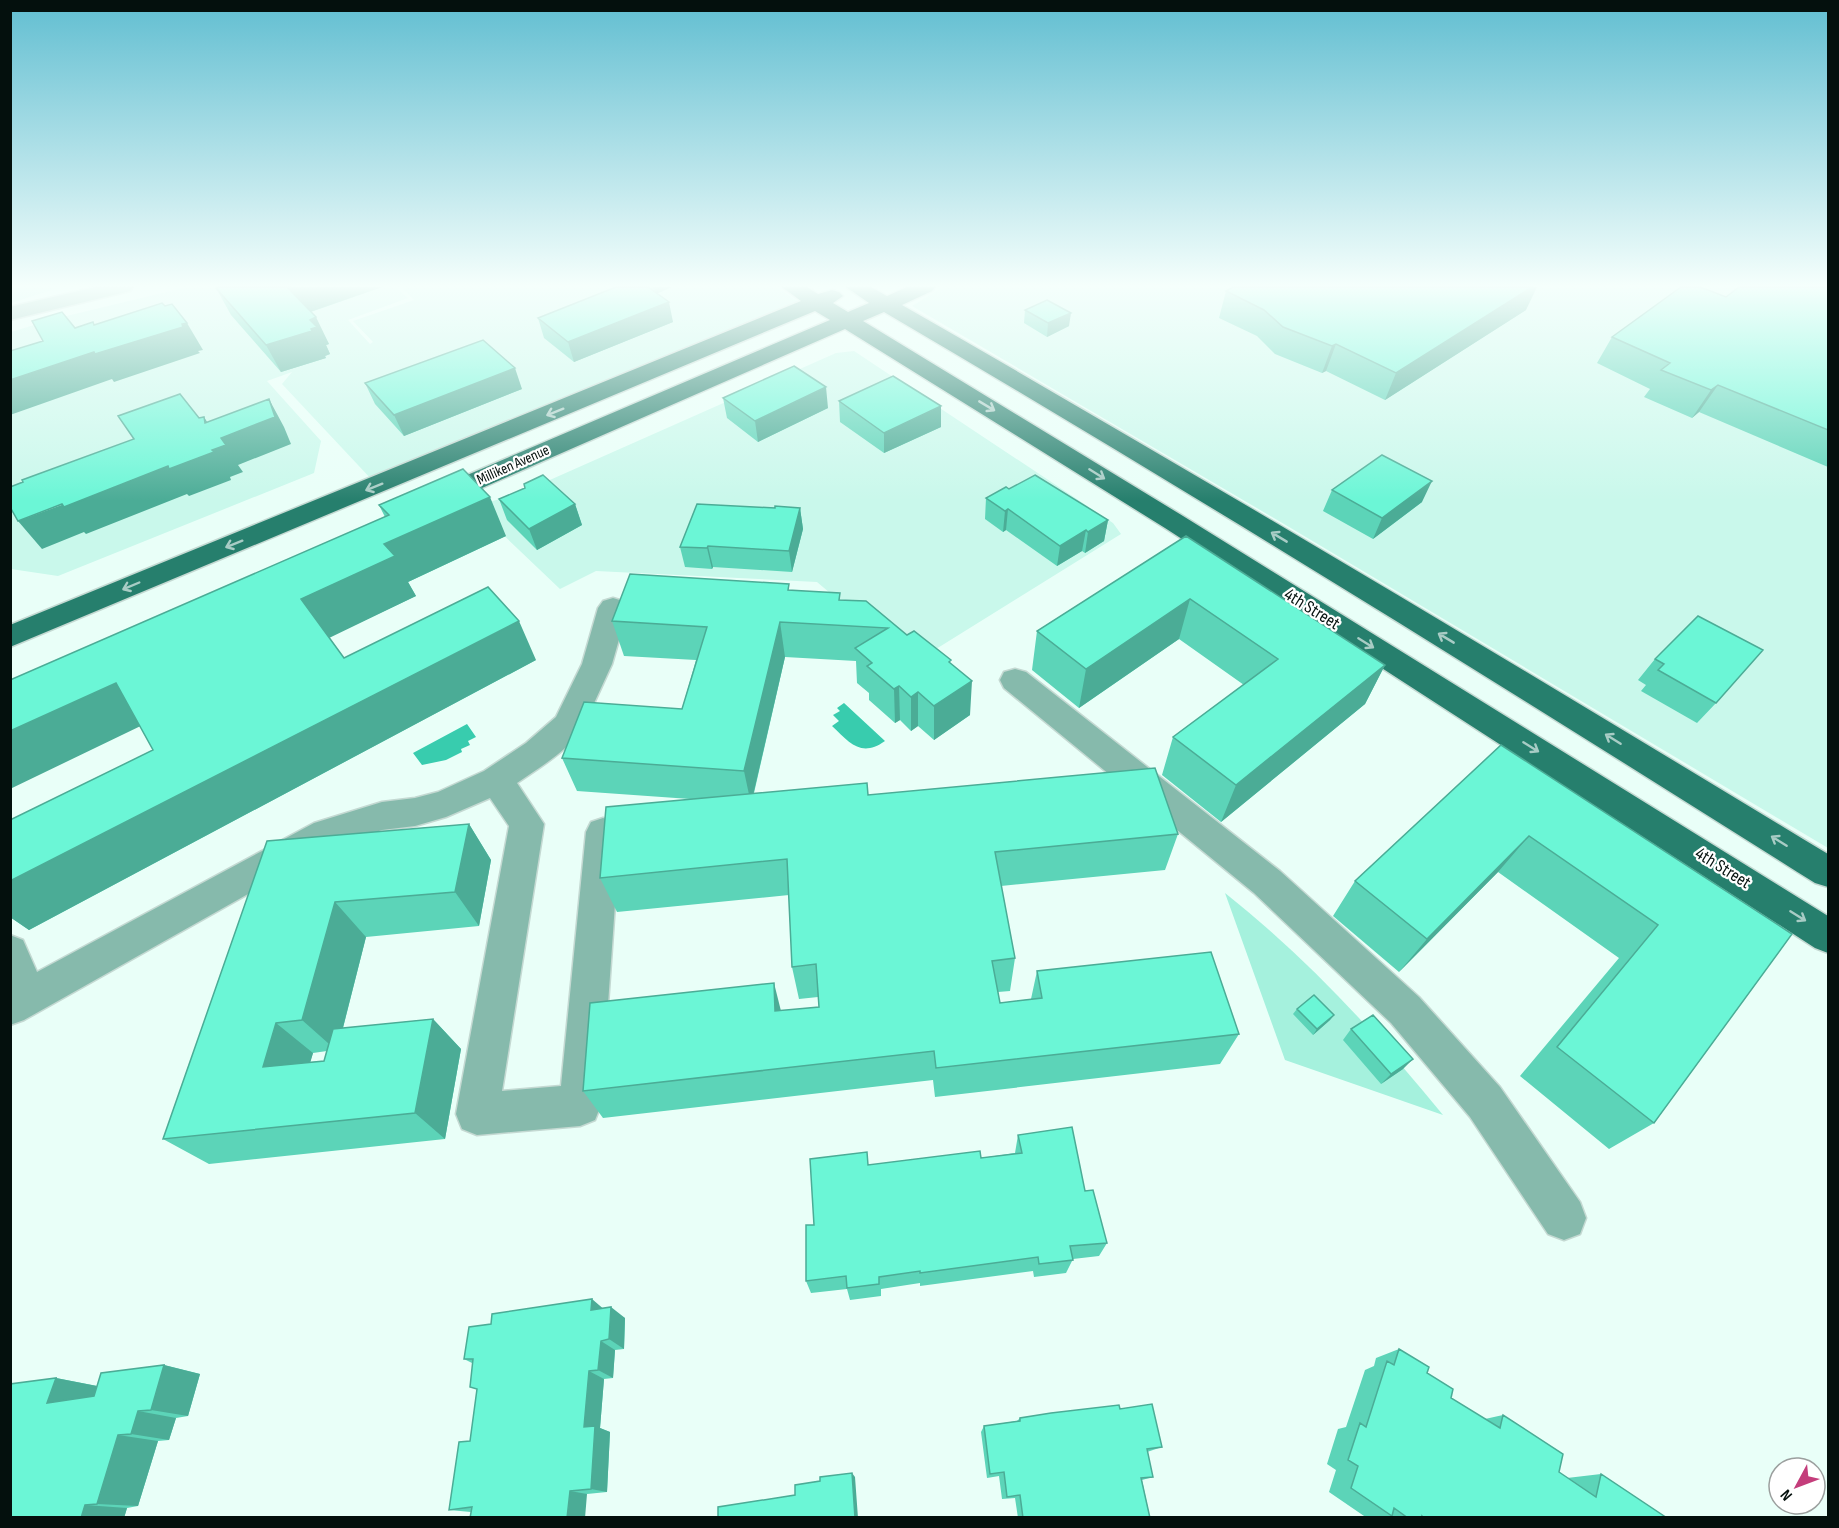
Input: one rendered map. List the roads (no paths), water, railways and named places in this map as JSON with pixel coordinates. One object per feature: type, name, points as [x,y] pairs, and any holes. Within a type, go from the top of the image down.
[{"type":"main road","name":"Milliken Avenue","points":[[10,637],[683,358]]},
{"type":"main road","name":"Milliken Avenue","points":[[406,512],[728,358]]},
{"type":"main road","name":"4th Street","points":[[938,358],[1165,516],[1828,936]]},
{"type":"main road","name":"4th Street","points":[[977,358],[1054,402],[1542,696],[1828,872]]},
{"type":"street","points":[[10,952],[19,1002],[326,833],[382,816],[415,812],[446,803],[496,780],[538,753],[568,725],[597,664],[613,609]]},
{"type":"street","points":[[1015,680],[1267,882],[1405,1010],[1485,1102],[1564,1218]]},
{"type":"street","points":[[496,780],[527,824],[477,1114],[580,1105],[603,832]]}]
